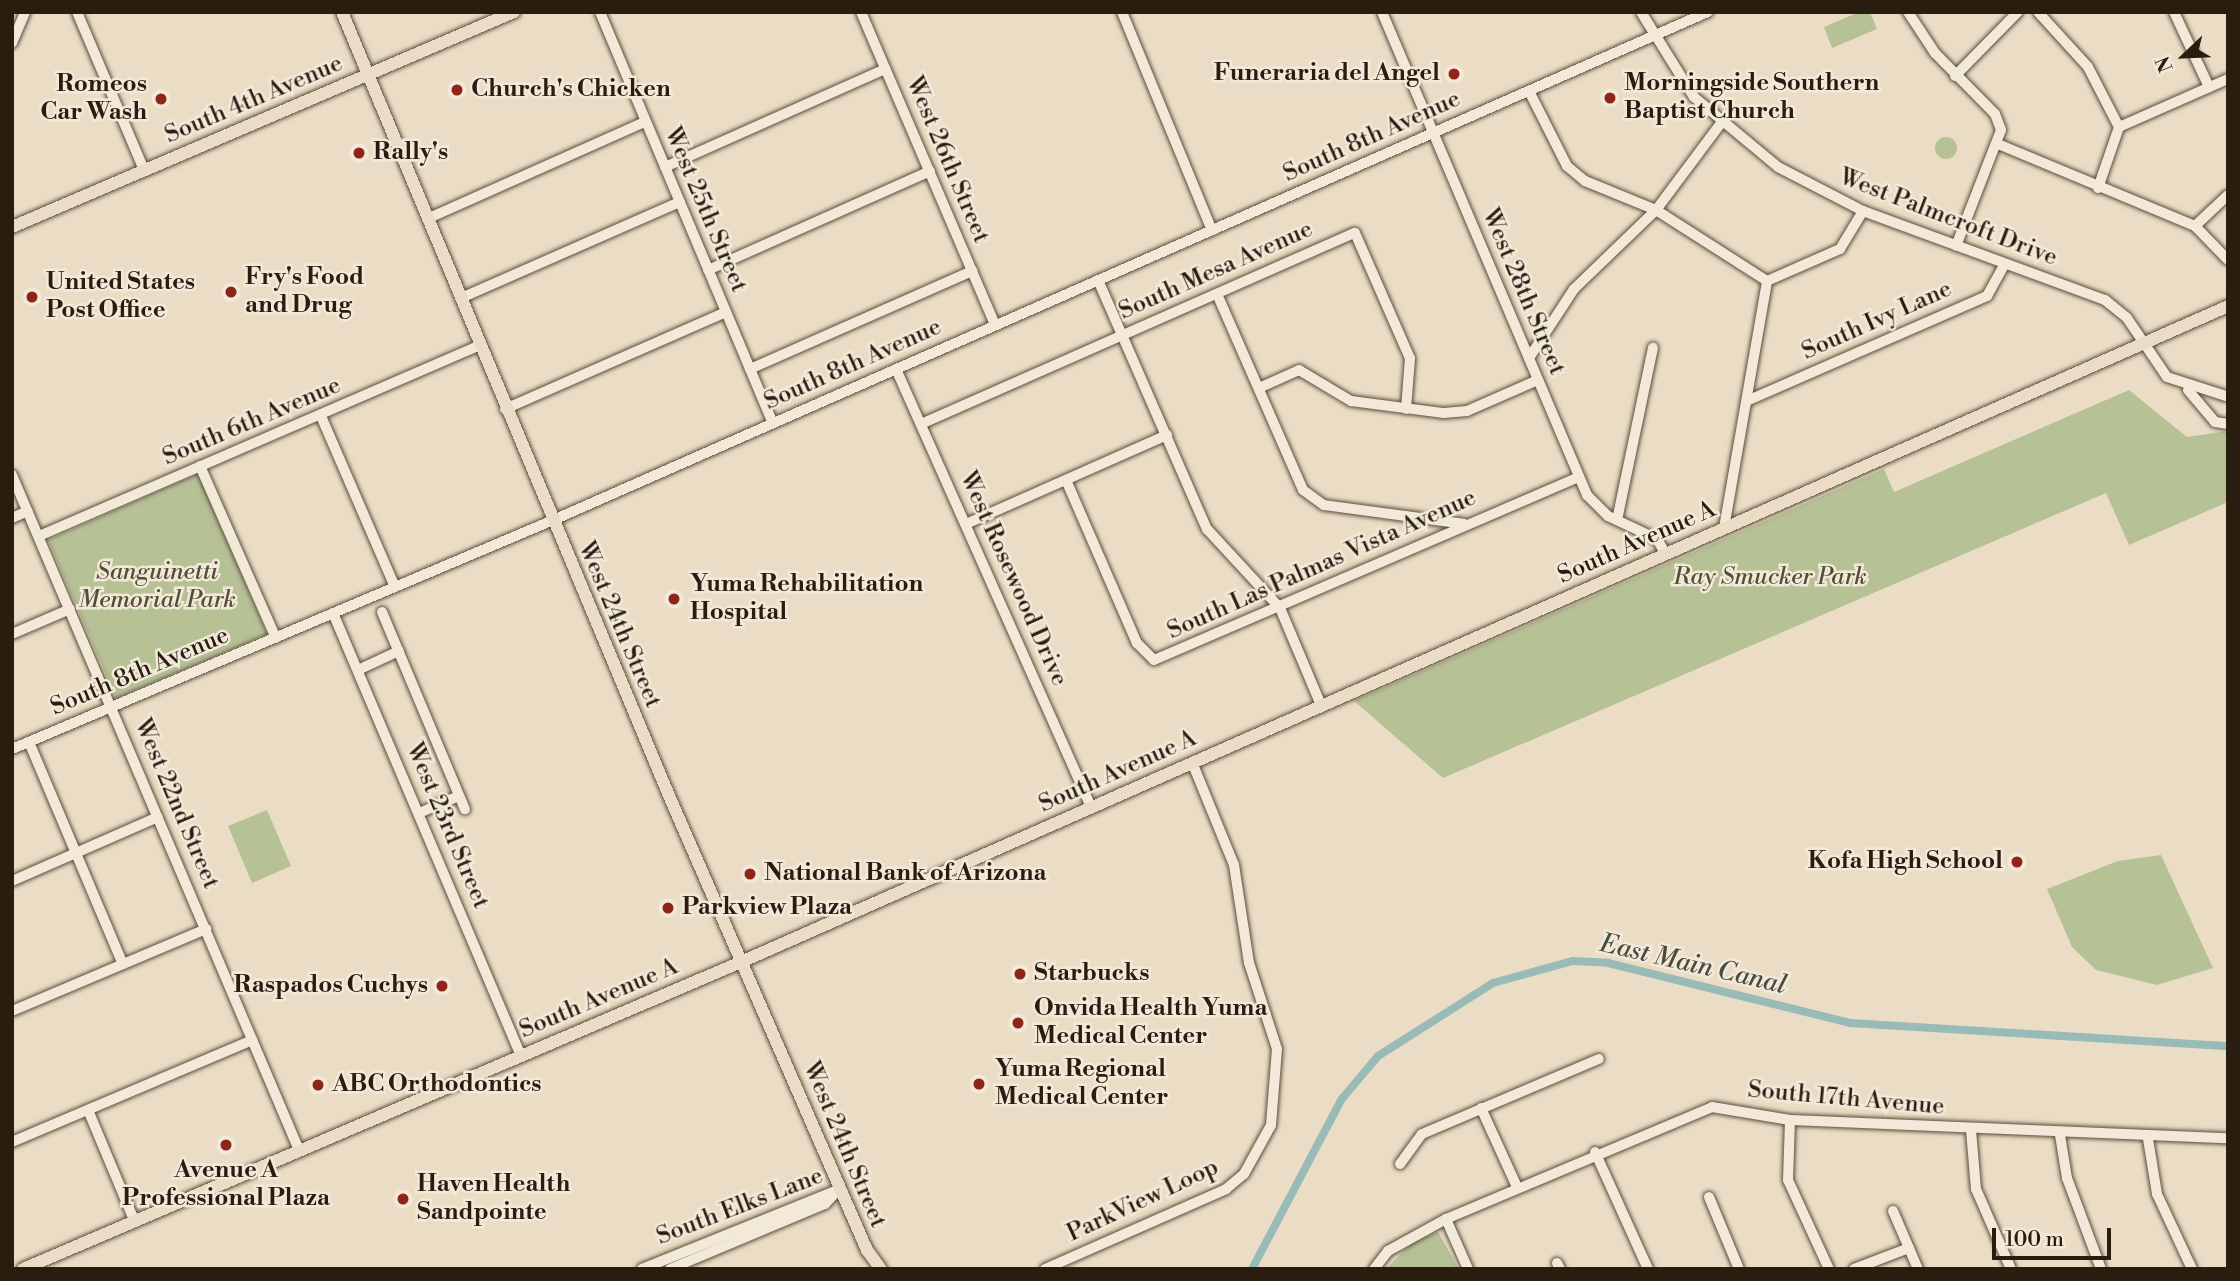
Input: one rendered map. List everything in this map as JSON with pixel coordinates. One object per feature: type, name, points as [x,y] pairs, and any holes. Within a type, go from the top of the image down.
[{"type":"main road","name":"West 24th Street","points":[[342,12],[429,218],[551,522],[867,1251],[881,1269]]},
{"type":"main road","name":"South 4th Avenue","points":[[12,227],[513,12]]},
{"type":"main road","name":"South Avenue A","points":[[23,1269],[741,961],[2228,306]]},
{"type":"main road","name":"West 24th Street","points":[[867,1251],[869,1269]]},
{"type":"street","points":[[12,43],[25,12]]},
{"type":"street","points":[[77,12],[144,170]]},
{"type":"street","name":"West 25th Street","points":[[600,12],[773,423]]},
{"type":"street","name":"West 26th Street","points":[[861,12],[995,325]]},
{"type":"street","points":[[1122,12],[1212,230]]},
{"type":"street","name":"West 28th Street","points":[[1382,12],[1578,477],[1594,505],[1617,520],[1657,539],[1665,553]]},
{"type":"street","name":"West Palmcroft Drive","points":[[1641,12],[1651,37],[1683,85],[1721,123],[1778,167],[1863,211],[2105,300],[2127,318],[2161,372],[2185,387]]},
{"type":"street","name":"South 8th Avenue","points":[[12,750],[551,522],[1708,12]]},
{"type":"street","points":[[1908,12],[1955,76],[1995,114],[1998,144],[1956,246]]},
{"type":"street","points":[[1955,76],[2018,12]]},
{"type":"street","points":[[2038,12],[2088,67],[2119,127],[2098,188]]},
{"type":"street","points":[[2174,12],[2208,87]]},
{"type":"street","points":[[665,167],[885,69]]},
{"type":"street","points":[[2119,127],[2228,79]]},
{"type":"street","points":[[1529,91],[1567,166],[1585,180],[1656,210],[1768,281]]},
{"type":"street","points":[[429,218],[645,122]]},
{"type":"street","points":[[1529,358],[1574,289],[1656,210],[1721,123]]},
{"type":"street","points":[[1998,144],[2098,188],[2195,226],[2228,260]]},
{"type":"street","points":[[708,270],[930,171]]},
{"type":"street","points":[[2195,226],[2228,195]]},
{"type":"street","points":[[461,298],[680,202]]},
{"type":"street","points":[[1768,281],[1840,249],[1863,211]]},
{"type":"street","name":"South Mesa Avenue","points":[[921,424],[1355,233],[1410,358],[1406,409]]},
{"type":"street","name":"South Ivy Lane","points":[[1749,400],[1987,296],[2005,264]]},
{"type":"street","points":[[750,369],[972,271]]},
{"type":"street","points":[[1098,280],[1208,529],[1280,608],[1321,705]]},
{"type":"street","points":[[1724,528],[1749,400],[1768,281]]},
{"type":"street","points":[[1217,294],[1303,490],[1324,505],[1464,524]]},
{"type":"street","points":[[505,409],[726,312]]},
{"type":"street","name":"South 6th Avenue","points":[[39,536],[480,345]]},
{"type":"street","points":[[1617,520],[1653,348]]},
{"type":"street","name":"West Rosewood Drive","points":[[896,369],[1091,807]]},
{"type":"street","points":[[1259,388],[1299,370],[1351,401],[1406,409],[1466,411],[1538,380]]},
{"type":"street","points":[[2185,387],[2227,397]]},
{"type":"street","points":[[2185,387],[2210,413],[2227,424]]},
{"type":"street","points":[[2210,413],[2213,401],[2227,397]]},
{"type":"street","points":[[321,416],[395,587]]},
{"type":"street","points":[[966,524],[1167,435]]},
{"type":"street","points":[[200,466],[276,638]]},
{"type":"street","name":"West 22nd Street","points":[[12,475],[113,706],[299,1150]]},
{"type":"street","name":"South Las Palmas Vista Avenue","points":[[1066,480],[1143,654],[1167,657],[1464,524],[1578,477]]},
{"type":"street","points":[[12,518],[28,511]]},
{"type":"street","points":[[12,634],[70,609]]},
{"type":"street","points":[[382,612],[465,809]]},
{"type":"street","name":"West 23rd Street","points":[[334,613],[521,1055]]},
{"type":"street","points":[[358,670],[399,651]]},
{"type":"street","points":[[29,743],[122,964]]},
{"type":"street","name":"ParkView Loop","points":[[1045,1269],[1226,1189],[1244,1174],[1271,1125],[1277,1049],[1252,975],[1234,865],[1192,762]]},
{"type":"street","points":[[419,813],[459,796]]},
{"type":"street","points":[[12,881],[158,817]]},
{"type":"street","points":[[12,1011],[206,929]]},
{"type":"street","points":[[12,1142],[252,1040]]},
{"type":"street","points":[[1400,1164],[1422,1134],[1599,1059]]},
{"type":"street","name":"South 17th Avenue","points":[[1374,1269],[1388,1251],[1446,1219],[1595,1152],[1712,1107],[1790,1120],[2148,1139],[2228,1138]]},
{"type":"street","points":[[1481,1108],[1517,1187]]},
{"type":"street","points":[[88,1110],[134,1220]]},
{"type":"street","points":[[1790,1120],[1788,1181],[1829,1269]]},
{"type":"street","points":[[1971,1129],[1976,1189],[2011,1269]]},
{"type":"street","points":[[2060,1135],[2067,1178],[2101,1269]]},
{"type":"street","points":[[2148,1139],[2157,1194],[2192,1269]]},
{"type":"street","points":[[1595,1152],[1648,1269]]},
{"type":"street","name":"South Elks Lane","points":[[642,1269],[840,1189]]},
{"type":"street","name":"South Elks Lane","points":[[670,1269],[825,1204],[840,1189]]},
{"type":"street","points":[[1709,1197],[1738,1269]]},
{"type":"street","points":[[1893,1211],[1918,1269]]},
{"type":"street","points":[[1446,1219],[1468,1269]]},
{"type":"street","points":[[1854,1269],[1909,1248]]},
{"type":"green space","points":[[1859,12],[1870,12],[1877,29],[1832,48],[1824,27]]},
{"type":"green space","points":[[1946,137],[1956,144],[1957,148],[1950,158],[1946,159],[1936,152],[1935,148],[1942,138]]},
{"type":"green space","name":"Ray Smucker Park","points":[[2129,390],[2187,437],[2228,431],[2228,502],[2129,545],[2106,493],[1443,778],[1354,701],[1884,469],[1894,492]]},
{"type":"green space","name":"Sanguinetti Memorial Park","points":[[198,474],[267,634],[116,698],[48,540]]},
{"type":"green space","points":[[267,810],[291,866],[252,883],[228,826]]},
{"type":"green space","points":[[2161,855],[2213,968],[2157,985],[2096,970],[2072,947],[2047,889],[2118,861]]},
{"type":"green space","points":[[1438,1232],[1459,1269],[1386,1269],[1412,1243]]},
{"type":"waterway","name":"East Main Canal","points":[[1252,1269],[1341,1100],[1378,1056],[1493,983],[1573,961],[1608,963],[1850,1023],[2228,1046]]},
{"type":"place","name":"Funeraria del Angel","points":[[1454,74]]},
{"type":"place","name":"Church's Chicken","points":[[457,90]]},
{"type":"place","name":"Morningside Southern Baptist Church","points":[[1610,98]]},
{"type":"place","name":"Romeos Car Wash","points":[[161,99]]},
{"type":"place","name":"Rally's","points":[[359,153]]},
{"type":"place","name":"Fry's Food and Drug","points":[[231,292]]},
{"type":"place","name":"United States Post Office","points":[[32,297]]},
{"type":"place","name":"Yuma Rehabilitation Hospital","points":[[674,599]]},
{"type":"place","name":"Kofa High School","points":[[2017,862]]},
{"type":"place","name":"National Bank of Arizona","points":[[750,874]]},
{"type":"place","name":"Parkview Plaza","points":[[668,908]]},
{"type":"place","name":"Starbucks","points":[[1020,974]]},
{"type":"place","name":"Raspados Cuchys","points":[[442,986]]},
{"type":"place","name":"Onvida Health Yuma Medical Center","points":[[1018,1023]]},
{"type":"place","name":"Yuma Regional Medical Center","points":[[979,1084]]},
{"type":"place","name":"ABC Orthodontics","points":[[318,1085]]},
{"type":"place","name":"Avenue A Professional Plaza","points":[[226,1145]]},
{"type":"place","name":"Haven Health Sandpointe","points":[[403,1199]]}]
